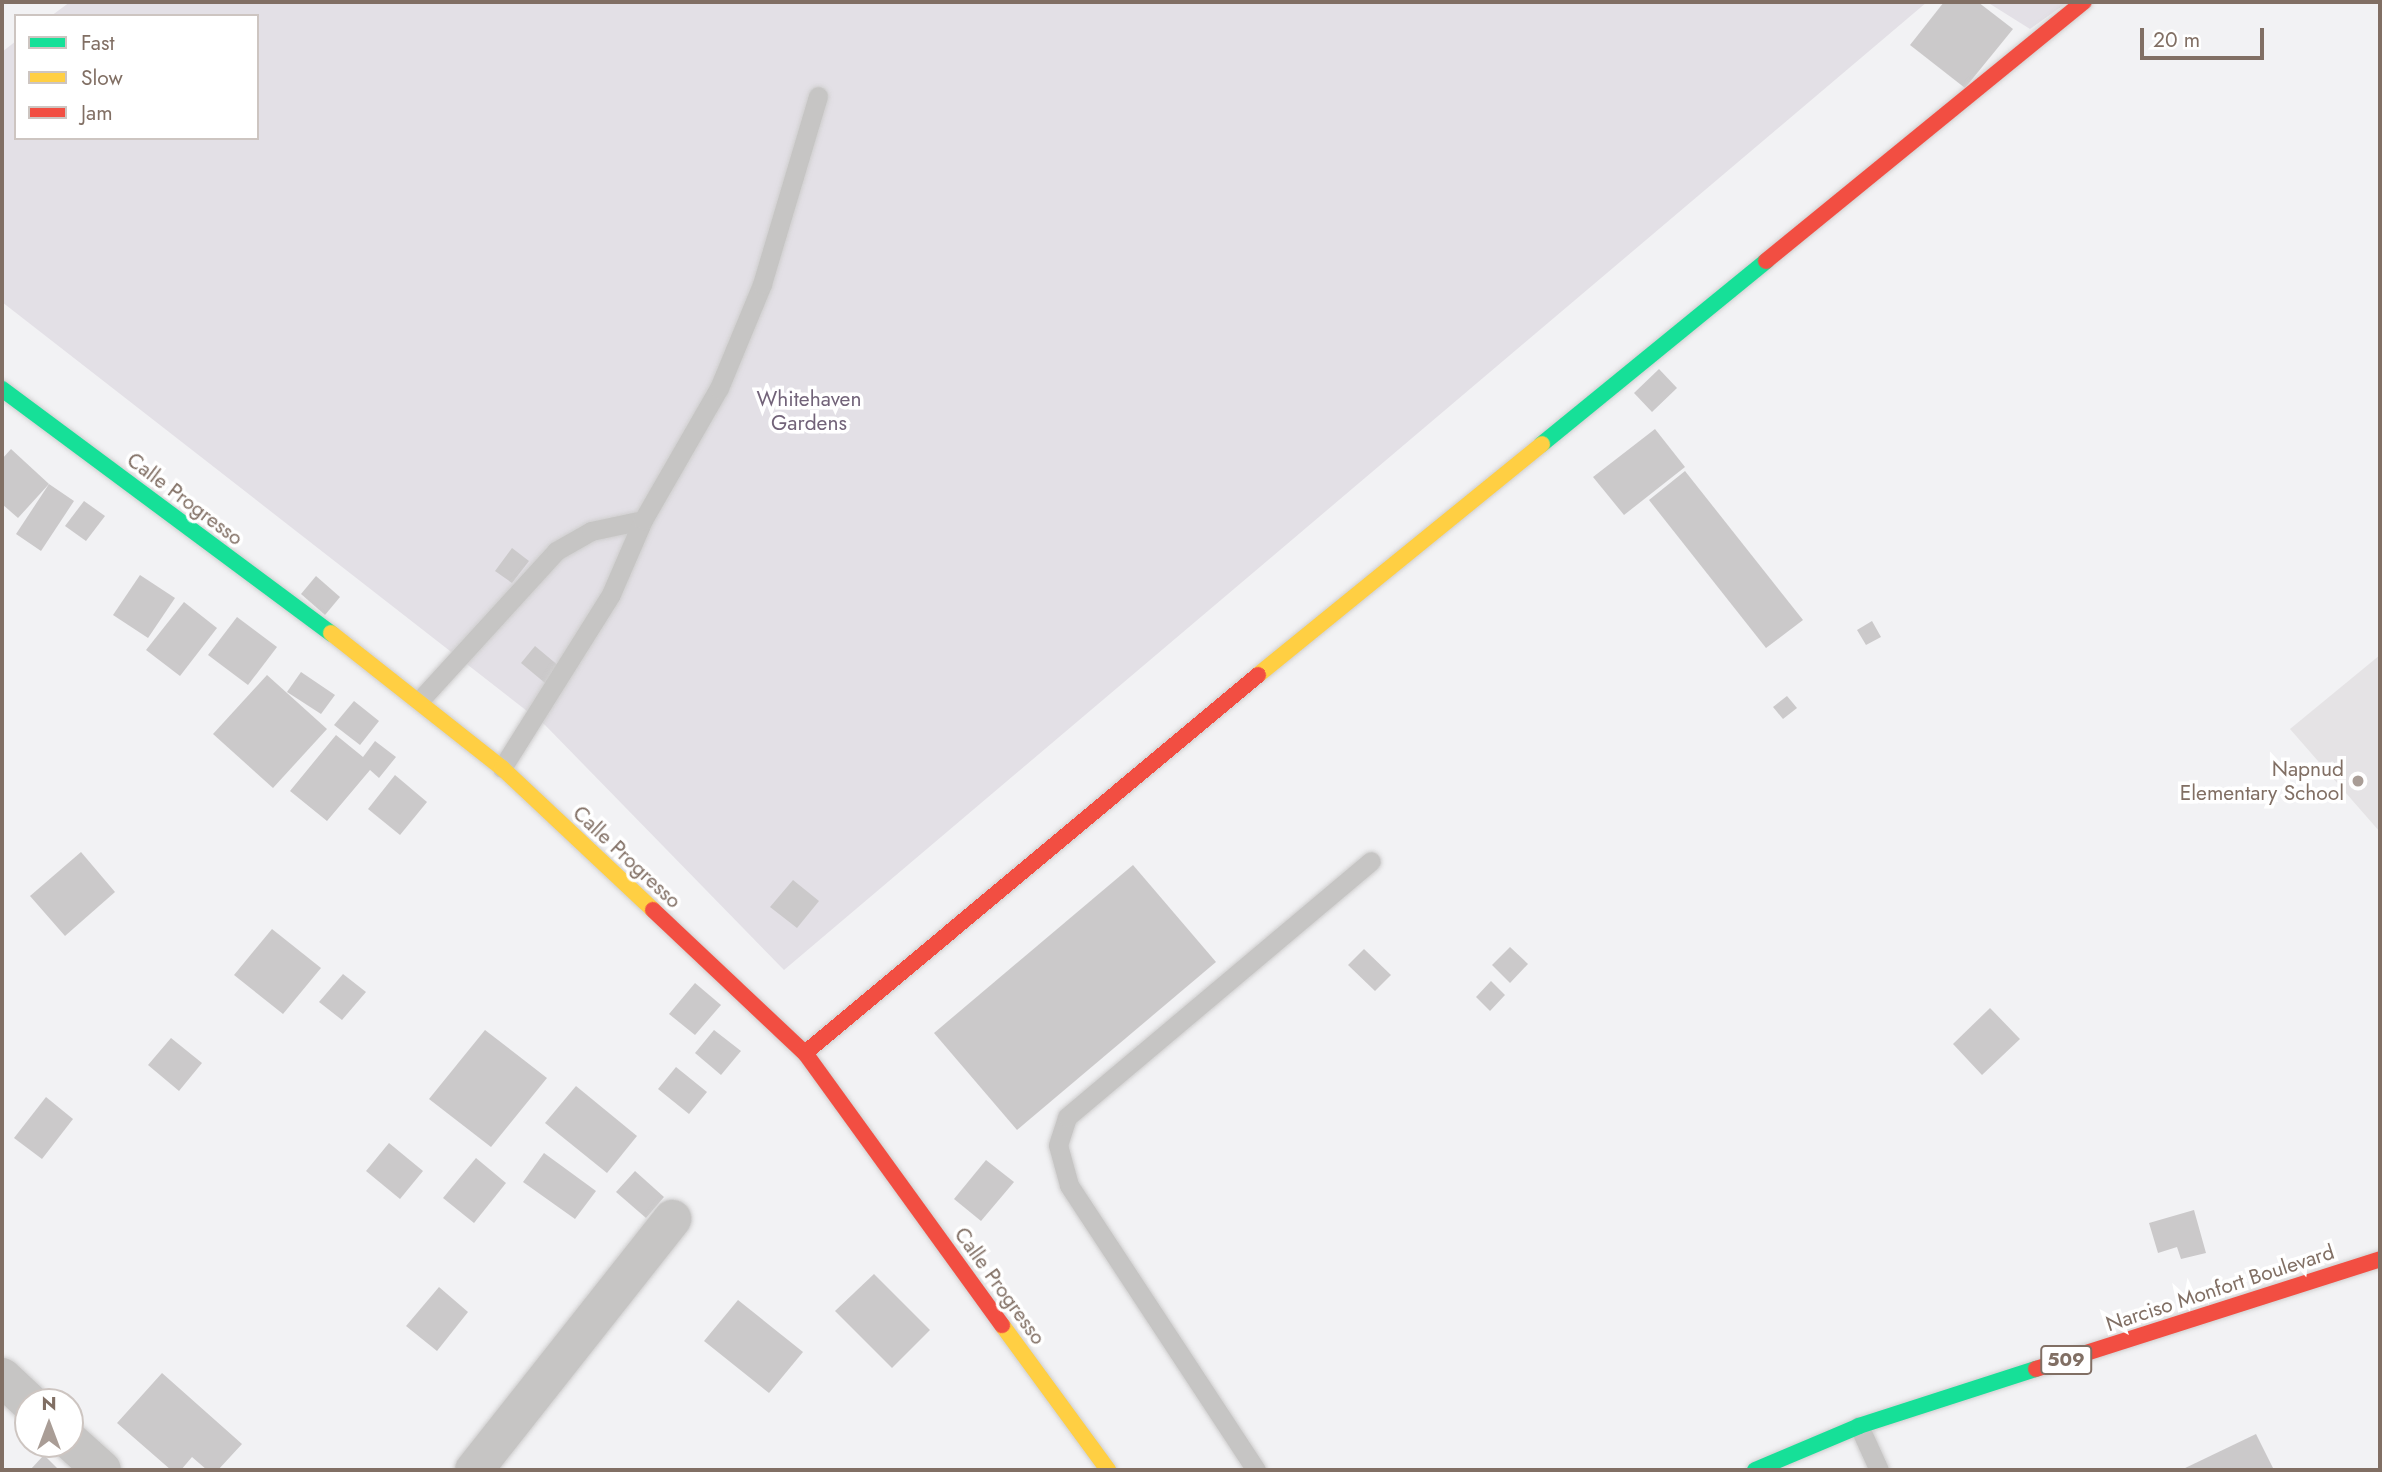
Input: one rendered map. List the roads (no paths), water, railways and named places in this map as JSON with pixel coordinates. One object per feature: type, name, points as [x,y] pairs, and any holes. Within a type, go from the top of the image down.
[{"type":"main road","points":[[805,1053],[1146,766],[2084,2]]},
{"type":"main road","name":"Calle Progresso","points":[[2,389],[421,699],[502,768],[805,1053],[1108,1470]]},
{"type":"main road","name":"Narciso Monfort Boulevard","points":[[1755,1470],[1859,1426],[2380,1259]]},
{"type":"street","points":[[474,1470],[672,1219]]},
{"type":"street","points":[[84,1454],[102,1470]]},
{"type":"lane","points":[[502,768],[611,594],[643,520],[719,388],[761,284],[818,96]]},
{"type":"lane","points":[[421,699],[556,551],[591,531],[643,520]]},
{"type":"lane","points":[[1256,1470],[1069,1185],[1058,1145],[1067,1117],[1371,861]]},
{"type":"lane","points":[[1859,1426],[1879,1470]]},
{"type":"place","name":"Napnud Elementary School","points":[[2358,781]]},
{"type":"park label","name":"Whitehaven Gardens","points":[[809,411]]}]
